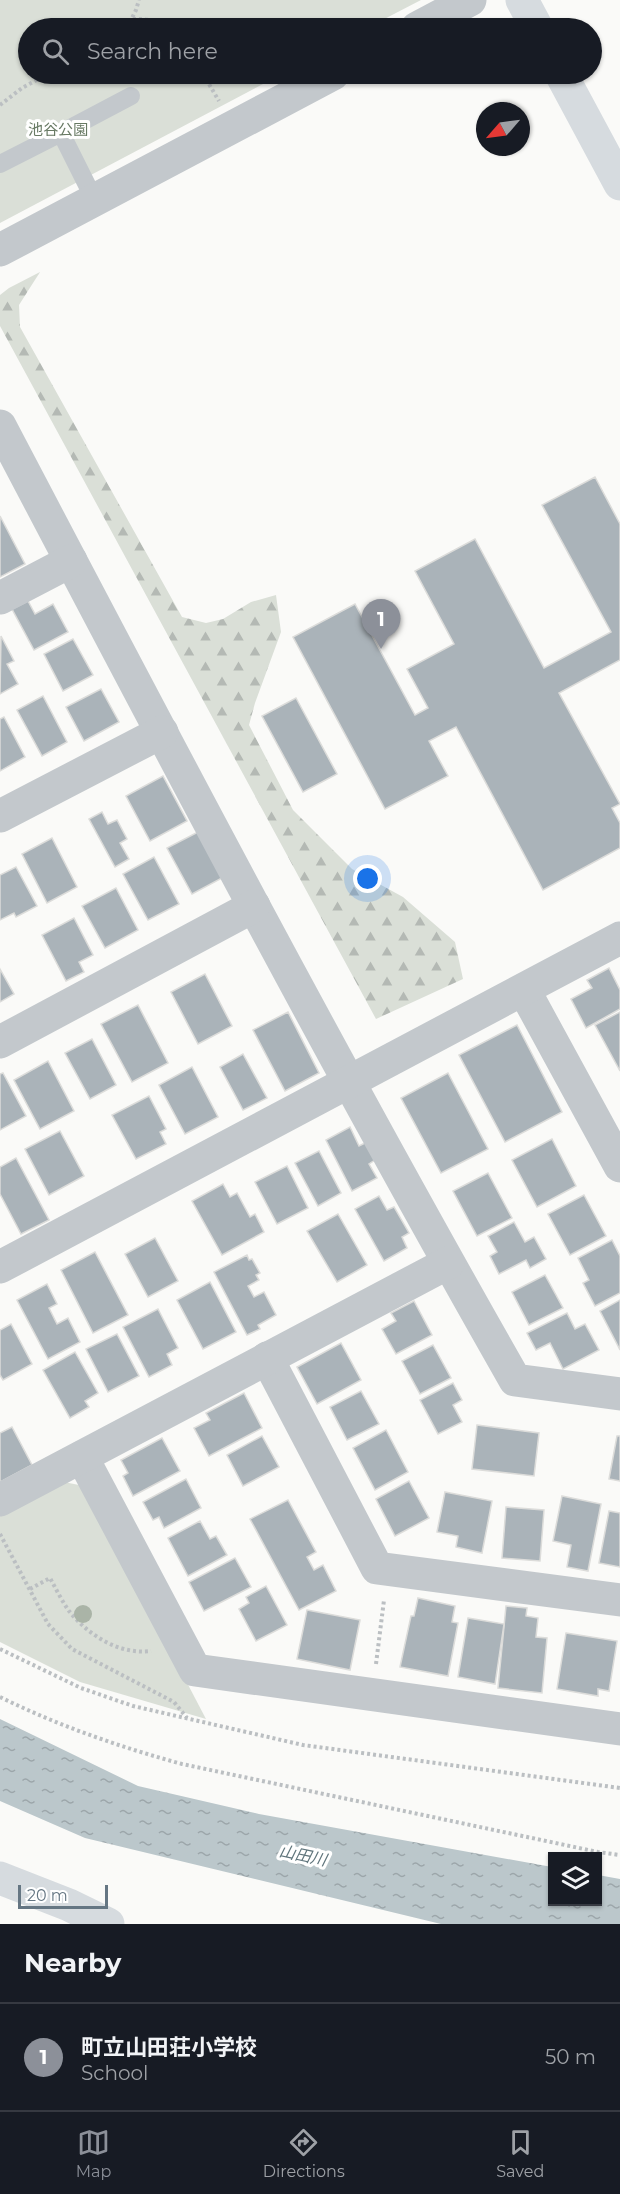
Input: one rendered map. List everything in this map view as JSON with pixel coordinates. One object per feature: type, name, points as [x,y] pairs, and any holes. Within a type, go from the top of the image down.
[{"type":"main road","points":[[522,0],[532,18]]},
{"type":"main road","points":[[566,84],[620,184]]},
{"type":"main road","points":[[0,1878],[69,1905],[108,1924]]},
{"type":"main road","points":[[0,1888],[55,1924]]},
{"type":"street","points":[[436,18],[470,0]]},
{"type":"street","points":[[0,250],[314,84]]},
{"type":"street","points":[[0,426],[254,906],[448,1263],[515,1380],[620,1394]]},
{"type":"street","points":[[0,598],[71,561]]},
{"type":"street","points":[[0,816],[162,732]]},
{"type":"street","points":[[0,1042],[254,906]]},
{"type":"street","points":[[0,1267],[351,1083],[620,938]]},
{"type":"street","points":[[524,990],[620,1166]]},
{"type":"street","points":[[0,1500],[448,1263]]},
{"type":"street","points":[[267,1358],[377,1568],[620,1600]]},
{"type":"street","points":[[82,1457],[195,1670],[620,1729]]},
{"type":"lane","points":[[0,164],[131,96]]},
{"type":"lane","points":[[61,134],[95,201]]},
{"type":"path","points":[[133,18],[139,0]]},
{"type":"path","points":[[0,105],[29,84]]},
{"type":"path","points":[[209,84],[224,109]]},
{"type":"path","points":[[0,1534],[48,1624],[72,1649],[174,1702],[188,1718]]},
{"type":"path","points":[[372,1694],[388,1570]]},
{"type":"path","points":[[30,1589],[50,1578],[69,1611],[96,1637],[120,1648],[148,1652],[180,1643]]},
{"type":"path","points":[[0,1649],[81,1688],[133,1706],[303,1745],[620,1788]]},
{"type":"path","points":[[0,1697],[24,1709],[121,1747],[182,1764],[620,1855]]},
{"type":"green space","name":"池谷公園","points":[[0,0],[421,0],[386,18],[18,18],[18,84],[263,84],[0,223]]},
{"type":"green space","points":[[40,272],[19,305],[20,327],[182,617],[206,623],[223,619],[251,602],[276,595],[281,632],[249,725],[293,810],[352,869],[403,897],[455,942],[463,979],[376,1019],[0,326],[0,295]]},
{"type":"green space","points":[[64,1482],[84,1486],[206,1719],[80,1682],[0,1642],[0,1515]]},
{"type":"water","name":"山田川","points":[[0,1719],[138,1786],[259,1814],[548,1866],[548,1906],[602,1906],[602,1876],[620,1879],[620,1924],[441,1924],[85,1838],[0,1801]]},
{"type":"building","points":[[595,477],[620,524],[620,660],[559,693],[620,804],[612,808],[620,823],[620,848],[543,890],[456,727],[429,741],[448,776],[385,809],[293,637],[355,604],[415,715],[428,708],[407,669],[454,644],[415,571],[475,539],[544,668],[611,632],[542,505]]},
{"type":"building","points":[[0,516],[25,564],[0,577]]},
{"type":"building","points":[[28,601],[35,614],[53,604],[68,632],[34,650],[12,609]]},
{"type":"building","points":[[1,636],[14,661],[7,664],[18,684],[0,694]]},
{"type":"building","points":[[73,639],[93,675],[63,691],[44,654]]},
{"type":"building","points":[[101,689],[119,722],[84,741],[66,707]]},
{"type":"building","points":[[43,696],[67,742],[42,756],[17,710]]},
{"type":"building","points":[[296,698],[337,774],[303,792],[262,716]]},
{"type":"building","points":[[4,717],[25,757],[0,771],[0,719]]},
{"type":"building","points":[[163,776],[187,821],[150,841],[126,796]]},
{"type":"building","points":[[102,812],[108,824],[117,820],[127,839],[120,843],[129,859],[115,867],[89,819]]},
{"type":"building","points":[[198,832],[222,878],[192,894],[167,848]]},
{"type":"building","points":[[52,838],[77,887],[47,903],[22,854]]},
{"type":"building","points":[[154,857],[179,904],[148,920],[123,874]]},
{"type":"building","points":[[16,867],[37,906],[16,917],[14,913],[0,920],[0,875]]},
{"type":"building","points":[[116,888],[138,930],[105,948],[82,906]]},
{"type":"building","points":[[74,918],[93,955],[79,962],[84,972],[66,981],[42,935]]},
{"type":"building","points":[[609,968],[620,990],[620,1009],[586,1028],[571,999],[592,988],[587,980]]},
{"type":"building","points":[[0,969],[14,994],[0,1002]]},
{"type":"building","points":[[205,974],[232,1026],[198,1044],[171,992]]},
{"type":"building","points":[[138,1005],[168,1063],[132,1082],[101,1024]]},
{"type":"building","points":[[288,1012],[319,1073],[285,1091],[253,1030]]},
{"type":"building","points":[[620,1012],[620,1071],[595,1025]]},
{"type":"building","points":[[517,1025],[562,1112],[505,1142],[459,1055]]},
{"type":"building","points":[[92,1039],[116,1085],[90,1099],[65,1053]]},
{"type":"building","points":[[243,1054],[267,1098],[243,1110],[220,1067]]},
{"type":"building","points":[[48,1061],[74,1111],[40,1129],[14,1080]]},
{"type":"building","points":[[192,1067],[218,1117],[185,1134],[159,1085]]},
{"type":"building","points":[[3,1073],[26,1116],[0,1130],[0,1074]]},
{"type":"building","points":[[448,1073],[488,1149],[441,1173],[401,1098]]},
{"type":"building","points":[[149,1096],[166,1129],[160,1132],[166,1144],[136,1159],[112,1115]]},
{"type":"building","points":[[350,1127],[359,1146],[369,1141],[378,1158],[369,1164],[377,1178],[352,1191],[326,1140]]},
{"type":"building","points":[[60,1131],[84,1176],[49,1195],[25,1149]]},
{"type":"building","points":[[552,1139],[576,1186],[537,1207],[512,1160]]},
{"type":"building","points":[[319,1151],[341,1193],[318,1206],[295,1163]]},
{"type":"building","points":[[16,1158],[49,1220],[21,1234],[0,1194],[0,1167]]},
{"type":"building","points":[[287,1166],[308,1208],[277,1224],[255,1182]]},
{"type":"building","points":[[488,1173],[512,1218],[477,1236],[453,1191]]},
{"type":"building","points":[[223,1184],[230,1197],[237,1193],[250,1217],[255,1214],[264,1232],[222,1255],[192,1201]]},
{"type":"building","points":[[584,1195],[606,1236],[570,1255],[548,1214]]},
{"type":"building","points":[[379,1196],[387,1210],[394,1207],[409,1233],[402,1237],[407,1248],[384,1261],[355,1209]]},
{"type":"building","points":[[338,1214],[367,1265],[337,1282],[307,1231]]},
{"type":"building","points":[[514,1222],[525,1242],[534,1237],[546,1259],[530,1268],[526,1260],[499,1274],[490,1256],[497,1252],[488,1236]]},
{"type":"building","points":[[155,1238],[178,1281],[148,1297],[125,1254]]},
{"type":"building","points":[[612,1240],[620,1256],[620,1293],[595,1306],[583,1283],[589,1280],[578,1258]]},
{"type":"building","points":[[95,1252],[128,1315],[93,1333],[61,1270]]},
{"type":"building","points":[[247,1255],[260,1273],[256,1275],[259,1280],[248,1286],[254,1297],[264,1292],[276,1315],[258,1325],[260,1329],[247,1335],[214,1272]]},
{"type":"building","points":[[545,1275],[563,1308],[529,1325],[512,1292]]},
{"type":"building","points":[[210,1282],[236,1332],[203,1349],[177,1300]]},
{"type":"building","points":[[47,1284],[57,1304],[49,1308],[57,1324],[68,1318],[80,1342],[48,1359],[17,1300]]},
{"type":"building","points":[[620,1300],[620,1350],[600,1311]]},
{"type":"building","points":[[414,1301],[432,1335],[396,1354],[382,1329],[396,1321],[391,1313]]},
{"type":"building","points":[[158,1309],[178,1348],[167,1354],[172,1365],[149,1377],[123,1327]]},
{"type":"building","points":[[567,1313],[575,1329],[585,1324],[599,1350],[563,1369],[550,1343],[536,1350],[527,1333]]},
{"type":"building","points":[[11,1324],[32,1364],[3,1380],[0,1375],[0,1330]]},
{"type":"building","points":[[117,1334],[139,1376],[108,1392],[86,1349]]},
{"type":"building","points":[[341,1343],[361,1380],[317,1404],[297,1367]]},
{"type":"building","points":[[433,1345],[451,1378],[420,1394],[402,1361]]},
{"type":"building","points":[[75,1352],[98,1393],[85,1401],[89,1407],[70,1418],[43,1370]]},
{"type":"building","points":[[453,1383],[462,1400],[453,1405],[462,1422],[438,1434],[420,1400]]},
{"type":"building","points":[[361,1391],[379,1424],[347,1440],[330,1407]]},
{"type":"building","points":[[244,1393],[262,1428],[209,1456],[194,1428],[210,1420],[206,1413]]},
{"type":"building","points":[[477,1425],[539,1433],[534,1476],[472,1469]]},
{"type":"building","points":[[12,1427],[32,1465],[0,1482],[0,1433]]},
{"type":"building","points":[[386,1430],[408,1472],[375,1490],[353,1448]]},
{"type":"building","points":[[262,1436],[279,1467],[243,1486],[227,1455]]},
{"type":"building","points":[[617,1436],[620,1436],[620,1481],[609,1479]]},
{"type":"building","points":[[162,1438],[180,1471],[133,1496],[123,1476],[128,1473],[121,1460]]},
{"type":"building","points":[[186,1479],[201,1508],[164,1528],[159,1517],[153,1520],[143,1502]]},
{"type":"building","points":[[409,1481],[429,1518],[395,1536],[376,1499]]},
{"type":"building","points":[[445,1492],[492,1501],[482,1553],[456,1547],[458,1536],[437,1532]]},
{"type":"building","points":[[562,1496],[601,1504],[588,1571],[567,1567],[571,1545],[553,1541]]},
{"type":"building","points":[[288,1500],[316,1552],[307,1557],[314,1570],[323,1565],[336,1591],[299,1610],[250,1519]]},
{"type":"building","points":[[506,1507],[544,1510],[540,1561],[502,1558]]},
{"type":"building","points":[[609,1511],[620,1513],[620,1567],[599,1563]]},
{"type":"building","points":[[200,1521],[210,1539],[216,1536],[227,1555],[188,1576],[168,1538]]},
{"type":"building","points":[[235,1558],[251,1587],[204,1611],[189,1582]]},
{"type":"building","points":[[266,1586],[287,1625],[256,1641],[239,1609],[249,1603],[246,1597]]},
{"type":"building","points":[[418,1598],[455,1606],[452,1622],[458,1623],[448,1676],[400,1667],[411,1616],[414,1616]]},
{"type":"building","points":[[506,1606],[527,1608],[526,1616],[538,1618],[536,1637],[547,1638],[542,1693],[498,1688]]},
{"type":"building","points":[[307,1610],[360,1620],[350,1670],[297,1659]]},
{"type":"building","points":[[468,1618],[504,1624],[495,1684],[458,1677]]},
{"type":"building","points":[[566,1633],[617,1641],[609,1691],[598,1689],[598,1696],[557,1689]]},
{"type":"place","name":"町立山田荘小学校","points":[[381,649]]}]
